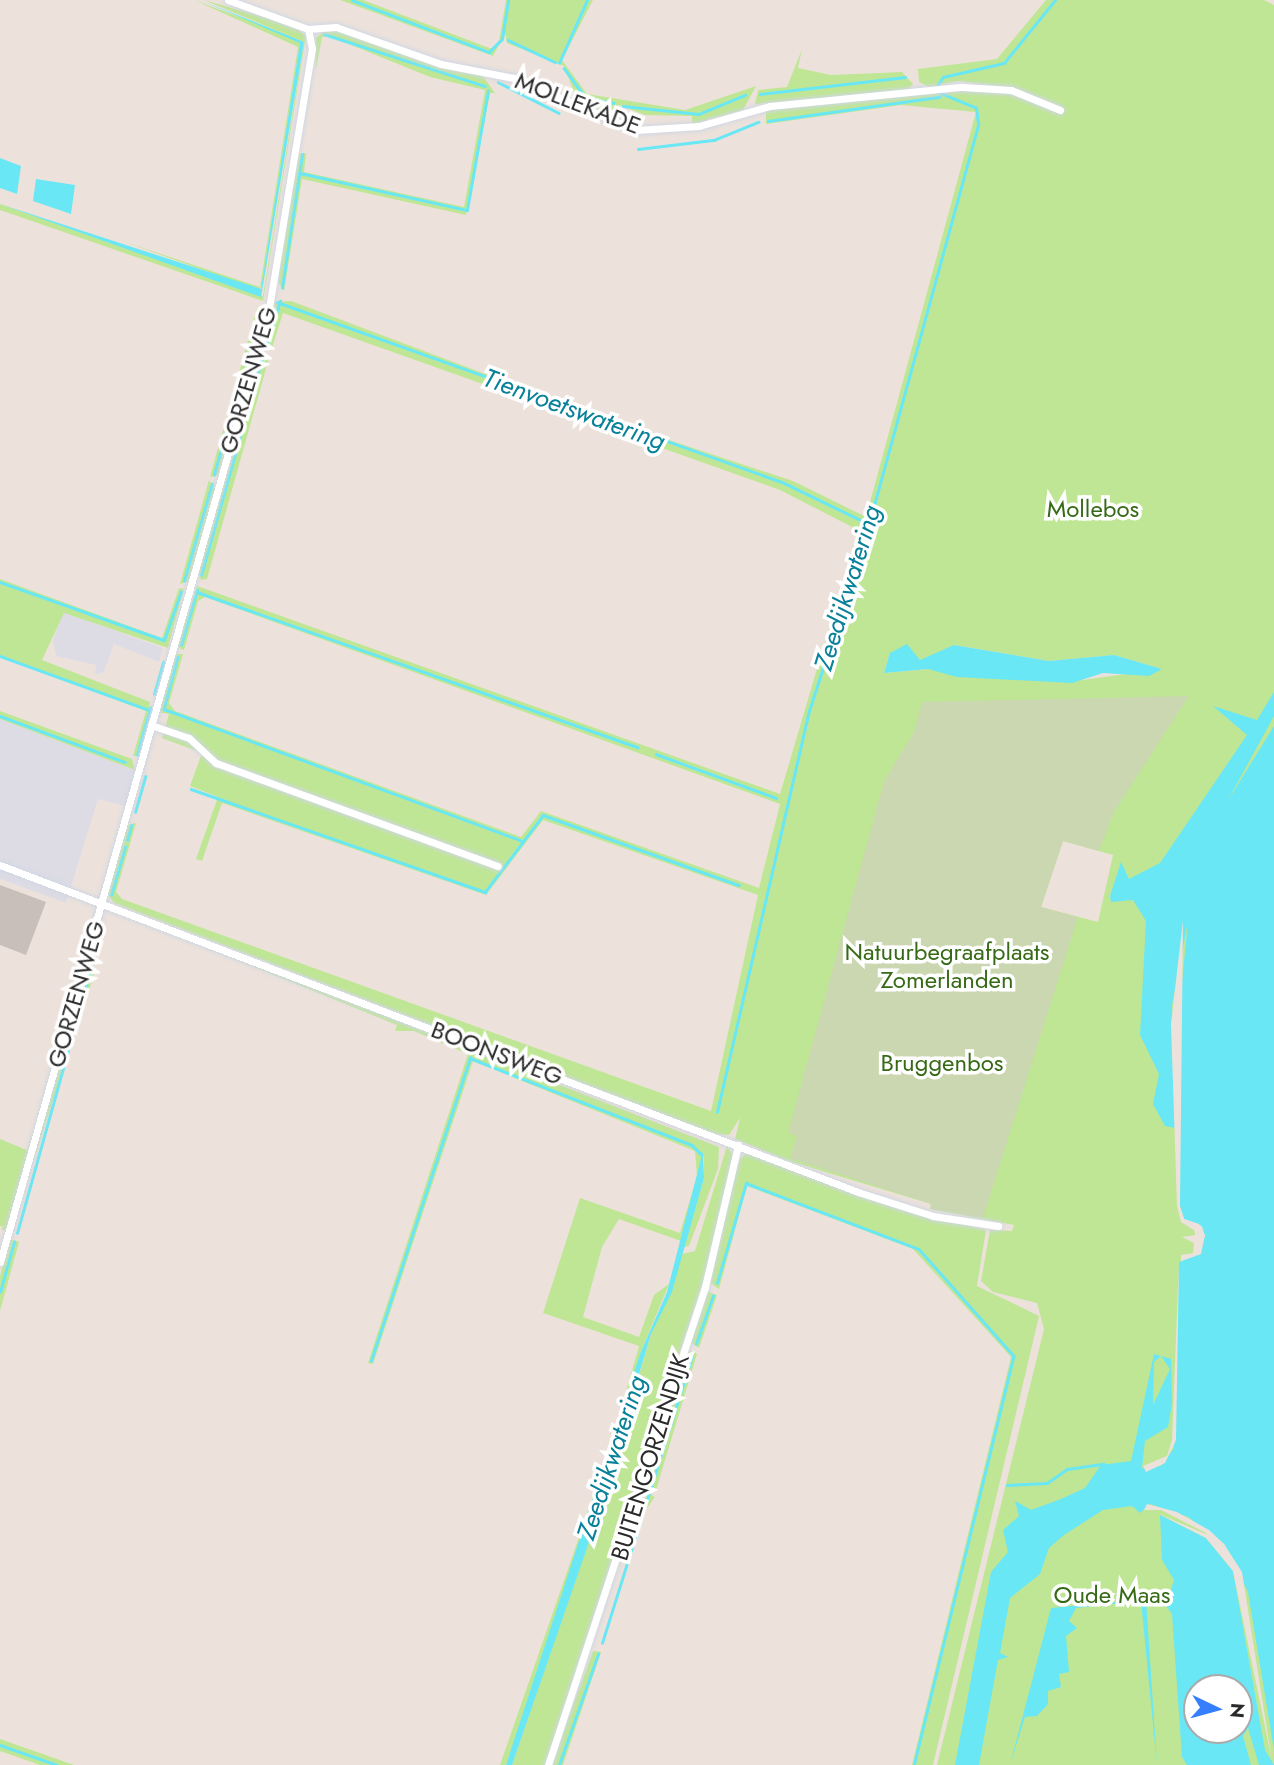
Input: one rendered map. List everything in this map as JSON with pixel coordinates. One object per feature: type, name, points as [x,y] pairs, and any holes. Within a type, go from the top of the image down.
[{"type":"street","name":"MOLLEKADE","points":[[228,0],[307,29],[336,27],[441,64],[514,78],[636,130],[699,126],[770,106],[962,87],[1011,90],[1060,110]]},
{"type":"street","name":"GORZENWEG","points":[[0,1262],[272,292],[312,49],[307,29]]},
{"type":"street","points":[[151,725],[189,738],[216,763],[498,866]]},
{"type":"street","name":"BOONSWEG","points":[[0,865],[907,1209],[998,1226]]},
{"type":"street","name":"BUITENGORZENDIJK","points":[[548,1765],[705,1287],[738,1145]]},
{"type":"shaded area","points":[[63,612],[163,648],[159,662],[114,644],[104,672],[95,675],[96,665],[56,656],[53,640]]},
{"type":"shaded area","points":[[0,719],[135,770],[125,806],[98,799],[66,903],[0,879]]},
{"type":"green space","points":[[194,0],[295,38],[300,43],[262,284],[259,290],[119,240],[260,287],[298,47]]},
{"type":"green space","points":[[204,0],[292,25],[306,36],[263,301],[0,210],[0,204],[263,296],[304,42]]},
{"type":"green space","points":[[340,0],[363,0],[492,49],[499,41],[506,0],[593,0],[562,60],[587,94],[685,110],[756,86],[743,110],[692,124],[692,116],[645,115],[619,105],[606,114],[579,105],[564,66],[507,43],[505,33],[493,56]]},
{"type":"green space","points":[[1046,0],[1264,0],[1274,5],[1274,728],[1183,1207],[1182,1223],[1194,1226],[1195,1235],[1182,1237],[1194,1243],[1193,1253],[1181,1255],[1180,1390],[1198,1500],[1274,1636],[1274,1765],[937,1765],[1044,1329],[1037,1303],[993,1292],[981,1281],[990,1230],[1012,1231],[1014,1225],[930,1209],[931,1204],[789,1161],[735,1139],[740,1118],[729,1135],[715,1134],[114,903],[107,893],[126,825],[136,823],[116,892],[122,899],[711,1111],[758,895],[543,820],[486,895],[222,803],[202,861],[196,859],[218,797],[190,786],[202,753],[162,738],[169,714],[158,712],[175,654],[183,654],[169,703],[175,711],[521,837],[541,811],[759,888],[780,804],[205,597],[198,601],[184,650],[177,647],[197,586],[780,794],[858,530],[780,490],[283,313],[271,351],[263,342],[274,302],[291,301],[608,420],[793,481],[866,517],[976,112],[901,105],[766,124],[766,109],[1007,87],[958,81],[929,87],[919,82],[918,69],[997,59]],"holes":[[[954,645],[1049,661],[1114,655],[1162,669],[1068,682],[928,669],[884,673],[890,653],[923,660]],[[1063,841],[1113,855],[1098,922],[1041,907]]]},
{"type":"green space","points":[[328,28],[482,75],[495,93],[490,93],[466,215],[302,179],[284,291],[278,282],[298,154],[306,153],[304,172],[464,207],[485,90],[430,77],[329,36],[322,37],[316,69],[316,38]]},
{"type":"green space","points":[[802,49],[798,68],[831,75],[902,72],[913,84],[907,90],[755,104],[758,90],[787,87]]},
{"type":"green space","points":[[257,308],[263,315],[218,475],[210,477]]},
{"type":"green space","points":[[263,354],[269,358],[207,579],[201,580],[198,572]]},
{"type":"green space","points":[[209,480],[215,489],[189,581],[180,584]]},
{"type":"green space","points":[[0,579],[162,638],[179,588],[184,589],[168,648],[64,613],[42,660],[150,702],[138,756],[133,756],[146,711],[0,657]]},
{"type":"green space","name":"Natuurbegraafplaats Zomerlanden","points":[[1189,696],[1114,812],[1099,851],[1063,841],[1041,907],[1078,917],[983,1218],[930,1209],[931,1204],[790,1158],[797,1136],[788,1133],[884,781],[914,732],[922,702]]},
{"type":"green space","points":[[0,711],[132,759],[135,770],[0,719]]},
{"type":"green space","points":[[144,922],[719,1147],[718,1169],[689,1246],[684,1247],[704,1178],[704,1152],[681,1241],[619,1219],[602,1247],[583,1317],[639,1337],[654,1295],[669,1284],[640,1354],[609,1465],[506,1765],[500,1765],[612,1442],[639,1346],[543,1313],[580,1198],[680,1233],[697,1176],[695,1151],[473,1061],[373,1364],[368,1363],[468,1054],[414,1031],[395,1031],[397,1025]]},
{"type":"green space","points":[[87,967],[96,970],[10,1232],[2,1229]]},
{"type":"green space","points":[[0,1139],[29,1151],[7,1227],[0,1226]]},
{"type":"green space","points":[[727,1146],[733,1155],[710,1260],[545,1765],[512,1765],[606,1490],[651,1334],[682,1254],[695,1251]]},
{"type":"green space","points":[[747,1153],[891,1207],[986,1230],[977,1286],[1039,1316],[933,1765],[912,1765],[1011,1357],[913,1249],[747,1186],[719,1289],[709,1282],[739,1160]]},
{"type":"green space","points":[[10,1239],[19,1242],[0,1311],[0,1276]]},
{"type":"green space","points":[[706,1291],[717,1295],[699,1348],[690,1342]]},
{"type":"green space","points":[[691,1351],[697,1354],[656,1490],[648,1482],[684,1356]]},
{"type":"green space","points":[[649,1493],[655,1497],[568,1626],[562,1622]]},
{"type":"green space","points":[[593,1651],[601,1652],[563,1765],[551,1765]]},
{"type":"green space","points":[[0,1739],[74,1765],[40,1765],[0,1751]]},
{"type":"water","points":[[200,0],[304,42],[261,297],[0,204],[261,289],[300,43]]},
{"type":"water","points":[[0,158],[21,166],[17,194],[0,188]]},
{"type":"water","points":[[36,179],[75,185],[71,214],[33,201]]},
{"type":"water","points":[[907,644],[920,660],[954,645],[1049,661],[1114,655],[1162,669],[1149,676],[1103,673],[1072,683],[957,677],[928,669],[884,673],[890,653]]},
{"type":"water","points":[[1274,692],[1274,716],[1227,802],[1274,726],[1274,1750],[1248,1592],[1224,1544],[1188,1517],[1150,1504],[1140,1513],[1132,1506],[1103,1510],[1064,1535],[1049,1548],[1040,1574],[1010,1598],[1000,1653],[1008,1657],[998,1660],[979,1765],[955,1765],[991,1572],[1008,1552],[1003,1530],[1019,1516],[1015,1501],[1031,1510],[1085,1488],[1101,1465],[1131,1461],[1154,1354],[1161,1356],[1171,1359],[1172,1404],[1168,1427],[1145,1441],[1142,1468],[1161,1466],[1174,1448],[1179,1262],[1201,1254],[1205,1235],[1199,1224],[1184,1219],[1180,1206],[1178,1023],[1188,921],[1172,1005],[1175,1128],[1165,1126],[1153,1104],[1159,1074],[1140,1035],[1146,921],[1133,900],[1111,902],[1110,896],[1121,862],[1129,879],[1160,863],[1247,735],[1213,706],[1257,720]],"holes":[[[1161,1356],[1170,1369],[1153,1405],[1154,1362]]]},
{"type":"water","points":[[703,1151],[704,1178],[672,1292],[651,1334],[588,1545],[512,1765],[506,1765],[640,1354],[667,1292]]},
{"type":"water","points":[[1160,1515],[1206,1538],[1233,1571],[1251,1674],[1183,1674],[1183,1744],[1245,1744],[1251,1765],[1187,1765],[1182,1757],[1172,1614],[1166,1606],[1174,1580],[1162,1560]]},
{"type":"water","points":[[1146,1599],[1157,1765],[1141,1601],[1076,1608],[1069,1621],[1077,1628],[1066,1636],[1069,1672],[1059,1674],[1061,1687],[1048,1691],[1048,1704],[1037,1716],[1025,1717],[1010,1765],[1051,1608]]},
{"type":"water","points":[[1253,1683],[1265,1750],[1274,1765],[1259,1765],[1253,1744]]},
{"type":"pier","points":[[1183,920],[1180,1206],[1184,1219],[1202,1226],[1205,1237],[1181,1222],[1177,1206],[1171,1024]]},
{"type":"pier","points":[[1179,1262],[1176,1440],[1165,1463],[1146,1472],[1143,1466],[1167,1456],[1172,1440]]},
{"type":"pier","points":[[1147,1504],[1177,1512],[1209,1530],[1224,1544],[1242,1572],[1272,1761],[1233,1571],[1206,1538],[1157,1513],[1207,1535],[1206,1533],[1161,1510],[1144,1510]]},
{"type":"building","points":[[0,885],[46,902],[26,955],[0,945]]},
{"type":"waterway","points":[[352,0],[489,52],[502,39],[508,0]]},
{"type":"waterway","points":[[559,63],[587,0]]},
{"type":"waterway","name":"Zeedijkwatering","points":[[937,86],[943,77],[1004,63],[1055,0]]},
{"type":"waterway","points":[[324,34],[485,86]]},
{"type":"waterway","points":[[508,40],[555,62]]},
{"type":"waterway","points":[[564,68],[586,98],[614,103]]},
{"type":"waterway","points":[[760,94],[905,77]]},
{"type":"waterway","points":[[498,82],[559,113]]},
{"type":"waterway","points":[[300,173],[467,210],[488,91]]},
{"type":"waterway","name":"Zeedijkwatering","points":[[717,1112],[809,711],[867,531],[978,124],[976,108],[937,92]]},
{"type":"waterway","points":[[623,106],[699,114],[745,95]]},
{"type":"waterway","points":[[768,121],[939,97]]},
{"type":"waterway","points":[[638,149],[714,140],[758,122]]},
{"type":"waterway","points":[[282,288],[302,154]]},
{"type":"waterway","points":[[266,346],[280,301]]},
{"type":"waterway","name":"Tienvoetswatering","points":[[277,302],[782,482],[869,524]]},
{"type":"waterway","points":[[246,364],[261,312]]},
{"type":"waterway","points":[[201,575],[262,358]]},
{"type":"waterway","points":[[232,414],[243,373]]},
{"type":"waterway","points":[[214,475],[229,421]]},
{"type":"waterway","points":[[184,581],[212,484]]},
{"type":"waterway","points":[[0,582],[164,640],[181,592]]},
{"type":"waterway","points":[[181,645],[197,590]]},
{"type":"waterway","points":[[197,592],[638,747]]},
{"type":"waterway","points":[[0,656],[149,710]]},
{"type":"waterway","points":[[178,657],[164,709],[523,841]]},
{"type":"waterway","points":[[154,694],[163,662]]},
{"type":"waterway","points":[[137,755],[150,708]]},
{"type":"waterway","points":[[0,716],[125,762]]},
{"type":"waterway","points":[[656,754],[776,798]]},
{"type":"waterway","points":[[135,812],[145,776]]},
{"type":"waterway","points":[[191,789],[485,892],[543,815],[739,885]]},
{"type":"waterway","points":[[127,840],[131,826]]},
{"type":"waterway","points":[[111,895],[125,847]]},
{"type":"waterway","points":[[17,1233],[89,975]]},
{"type":"waterway","points":[[371,1361],[470,1058],[692,1145],[702,1155]]},
{"type":"waterway","points":[[717,1283],[746,1183],[919,1249],[1014,1356],[914,1765]]},
{"type":"waterway","points":[[0,1292],[14,1242]]},
{"type":"waterway","points":[[696,1344],[713,1296]]},
{"type":"waterway","points":[[602,1643],[692,1356]]},
{"type":"waterway","points":[[1007,1485],[1047,1483],[1067,1469],[1104,1464]]},
{"type":"waterway","points":[[559,1765],[598,1654]]},
{"type":"waterway","points":[[0,1745],[57,1765]]},
{"type":"park label","name":"Mollebos","points":[[1093,509]]},
{"type":"park label","name":"Bruggenbos","points":[[942,1063]]},
{"type":"park label","name":"Oude Maas","points":[[1112,1595]]}]
